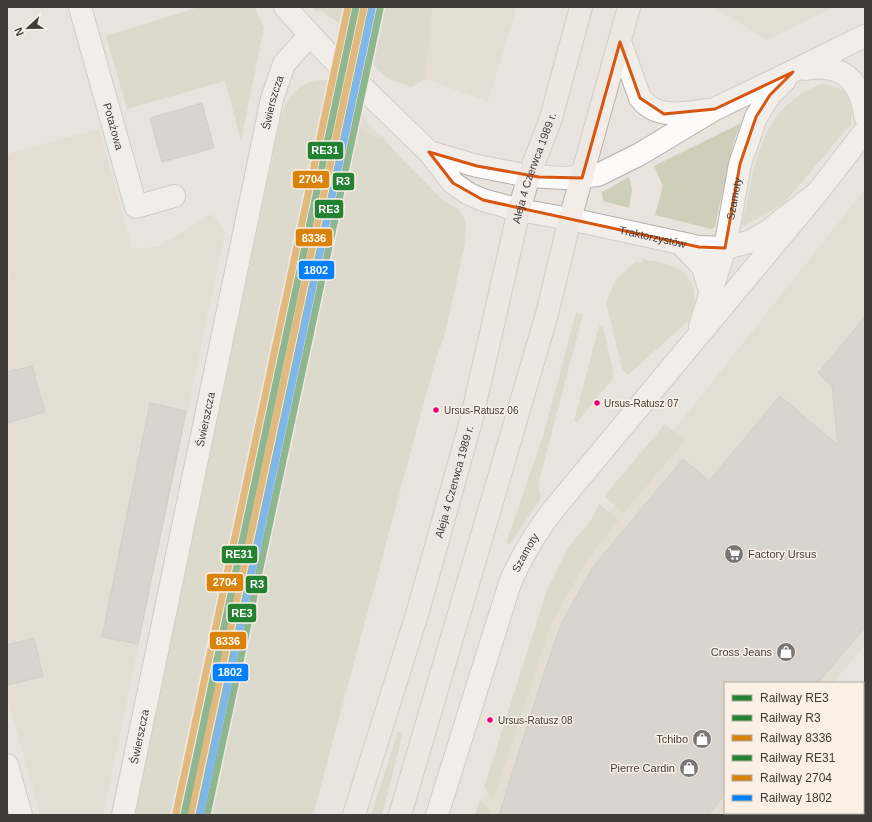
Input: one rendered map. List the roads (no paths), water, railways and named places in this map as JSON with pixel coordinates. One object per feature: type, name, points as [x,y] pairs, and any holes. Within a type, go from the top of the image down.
[{"type":"main road","name":"Aleja 4 Czerwca 1989 r.","points":[[354,815],[418,611],[472,421],[518,210],[529,176],[552,118],[581,7]]},
{"type":"main road","points":[[400,815],[547,314],[570,219],[629,7]]},
{"type":"street","name":"Potażowa","points":[[80,7],[136,207],[174,196]]},
{"type":"street","points":[[285,7],[310,35]]},
{"type":"street","name":"Traktorzystów","points":[[310,35],[429,152],[453,183],[469,194],[518,210],[570,219],[680,244],[699,247],[725,248],[749,242],[768,231],[817,193],[863,131]]},
{"type":"street","name":"Świerszcza","points":[[123,815],[272,99],[284,64],[310,35]]},
{"type":"street","name":"Traktorzystów","points":[[429,152],[477,166],[529,176],[582,178],[598,174],[640,154],[715,109],[865,36]]},
{"type":"street","points":[[620,42],[640,98],[644,103],[664,114],[715,109]]},
{"type":"street","name":"Traktorzystów","points":[[792,72],[814,68],[834,68],[852,80],[863,99],[865,116]]},
{"type":"street","name":"Szamoty","points":[[697,337],[725,248],[740,164],[756,117],[770,96],[792,72]]},
{"type":"street","name":"Szamoty","points":[[437,815],[511,580],[524,552],[540,525],[817,193]]},
{"type":"street","points":[[680,244],[703,267],[711,294]]},
{"type":"street","points":[[7,765],[21,815]]},
{"type":"rail line","name":"2704","points":[[176,813],[348,7]]},
{"type":"rail line","name":"RE31","points":[[184,815],[356,7]]},
{"type":"rail line","name":"8336","points":[[191,813],[364,7]]},
{"type":"rail line","name":"RE3","points":[[199,815],[372,7]]},
{"type":"rail line","name":"R3","points":[[207,815],[380,9]]},
{"type":"rail line","name":"1802","points":[[200,815],[372,10]]},
{"type":"place","name":"Ursus-Ratusz 07","points":[[597,403]]},
{"type":"place","name":"Ursus-Ratusz 06","points":[[436,410]]},
{"type":"place","name":"Factory Ursus","points":[[734,554]]},
{"type":"place","name":"Cross Jeans","points":[[786,652]]},
{"type":"place","name":"Ursus-Ratusz 08","points":[[490,720]]},
{"type":"place","name":"Tchibo","points":[[702,739]]},
{"type":"place","name":"Pierre Cardin","points":[[689,768]]}]
